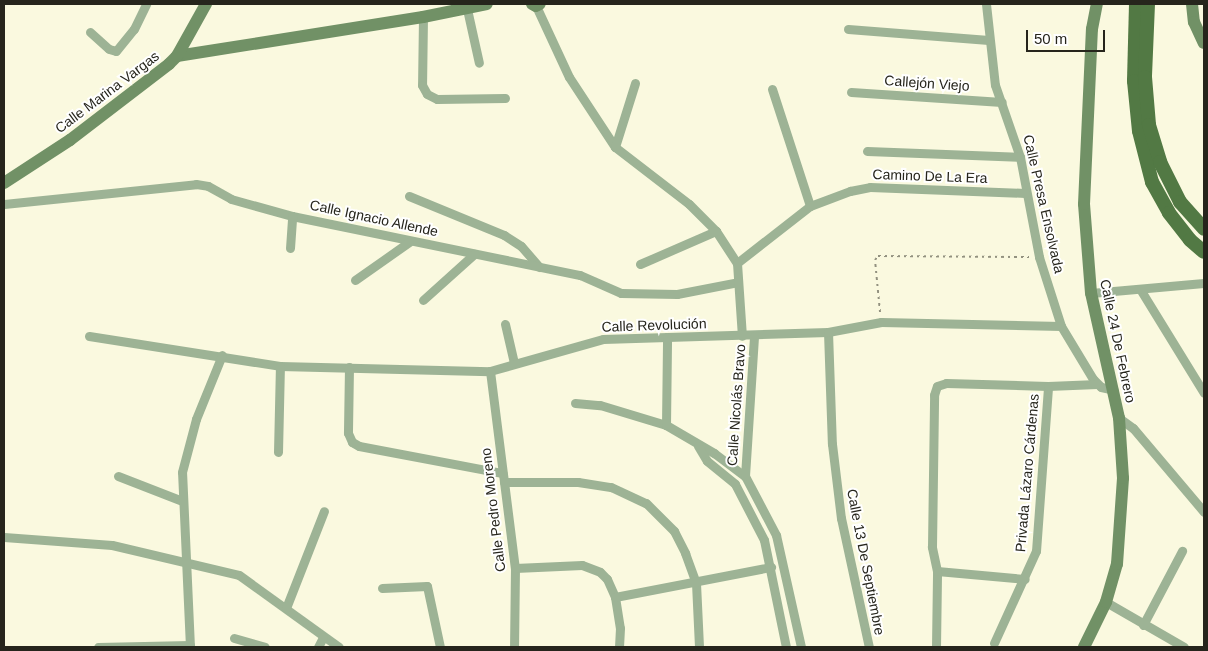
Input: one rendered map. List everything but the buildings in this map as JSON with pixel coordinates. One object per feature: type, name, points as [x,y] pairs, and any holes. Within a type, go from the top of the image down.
[{"type":"main road","points":[[1136,4],[1134,81],[1139,131],[1152,182],[1169,213],[1190,240],[1204,252]]},
{"type":"main road","points":[[1148,4],[1145,77],[1149,125],[1160,162],[1180,202],[1204,229]]},
{"type":"street","points":[[90,32],[109,49],[116,51],[134,29],[146,4]]},
{"type":"street","name":"Calle Marina Vargas","points":[[4,183],[70,140],[177,56],[206,4]]},
{"type":"street","points":[[177,56],[423,17],[487,4]]},
{"type":"street","name":"Calle Presa Ensolvada","points":[[986,4],[995,85],[1020,157],[1025,194],[1039,257],[1061,326],[1097,384]]},
{"type":"street","name":"Calle 24 De Febrero","points":[[1084,647],[1106,602],[1117,564],[1121,520],[1123,452],[1114,390],[1091,292],[1084,204],[1092,29],[1097,4]]},
{"type":"street","points":[[1192,4],[1194,22],[1204,43]]},
{"type":"street","points":[[536,5],[569,77],[615,148],[689,204],[716,232],[737,263]]},
{"type":"street","points":[[466,9],[479,63]]},
{"type":"street","points":[[423,17],[422,85],[427,94],[437,99],[505,98]]},
{"type":"street","points":[[848,29],[989,40]]},
{"type":"street","points":[[615,148],[634,83]]},
{"type":"street","points":[[772,89],[810,206]]},
{"type":"street","name":"Callejón Viejo","points":[[851,92],[1002,102]]},
{"type":"street","points":[[867,151],[1020,157]]},
{"type":"street","name":"Calle Ignacio Allende","points":[[4,204],[196,184],[208,186],[231,199],[292,216],[410,242],[580,275],[621,294],[678,294],[738,282]]},
{"type":"street","name":"Camino De La Era","points":[[737,263],[810,206],[870,187],[1025,194]]},
{"type":"street","points":[[409,196],[504,235],[527,251],[539,267]]},
{"type":"street","points":[[290,248],[292,216]]},
{"type":"street","points":[[640,264],[716,232]]},
{"type":"street","points":[[355,280],[410,242]]},
{"type":"street","points":[[423,300],[474,254]]},
{"type":"street","name":"Calle Nicolás Bravo","points":[[737,263],[742,336]]},
{"type":"street","points":[[1091,292],[1204,283]]},
{"type":"street","points":[[1140,289],[1204,394]]},
{"type":"street","name":"Calle Revolución","points":[[88,336],[222,355],[280,366],[490,371],[514,362],[603,339],[754,336],[828,332],[881,322],[1061,326]]},
{"type":"street","points":[[505,324],[514,362]]},
{"type":"street","name":"Calle 13 De Septiembre","points":[[828,332],[832,444],[841,518],[869,647]]},
{"type":"street","name":"Calle Nicolás Bravo","points":[[745,476],[754,336]]},
{"type":"street","points":[[666,425],[667,337]]},
{"type":"street","points":[[98,647],[190,646],[182,472],[196,419],[222,355]]},
{"type":"street","points":[[278,452],[280,366]]},
{"type":"street","points":[[349,367],[348,433],[352,442],[359,446],[502,472]]},
{"type":"street","name":"Calle Pedro Moreno","points":[[490,371],[516,568],[511,646]]},
{"type":"street","points":[[936,647],[937,571],[932,547],[937,386],[946,383],[1048,386],[1097,384],[1114,390]]},
{"type":"street","name":"Privada Lázaro Cárdenas","points":[[994,643],[1036,552],[1048,386]]},
{"type":"street","points":[[575,403],[600,405],[666,425],[698,446],[714,453],[745,476],[776,535],[801,647]]},
{"type":"street","points":[[1119,418],[1133,428],[1204,512]]},
{"type":"street","points":[[698,446],[707,461],[740,492],[764,540],[786,647]]},
{"type":"street","points":[[118,476],[182,501]]},
{"type":"street","points":[[504,482],[578,482],[629,494],[646,503],[674,531],[696,583],[699,647]]},
{"type":"street","points":[[286,608],[324,511]]},
{"type":"street","points":[[4,537],[112,545],[186,561],[238,575],[339,647]]},
{"type":"street","points":[[1143,625],[1182,552]]},
{"type":"street","points":[[516,568],[582,565],[607,580],[615,597],[620,628],[619,647]]},
{"type":"street","points":[[615,597],[696,583],[771,567]]},
{"type":"street","points":[[937,571],[1025,579]]},
{"type":"street","points":[[382,588],[426,586],[440,647]]},
{"type":"street","points":[[1106,602],[1184,647]]},
{"type":"street","points":[[318,647],[324,637]]},
{"type":"street","points":[[234,638],[265,647]]},
{"type":"path","points":[[881,322],[876,260],[878,256],[1039,257]]}]
